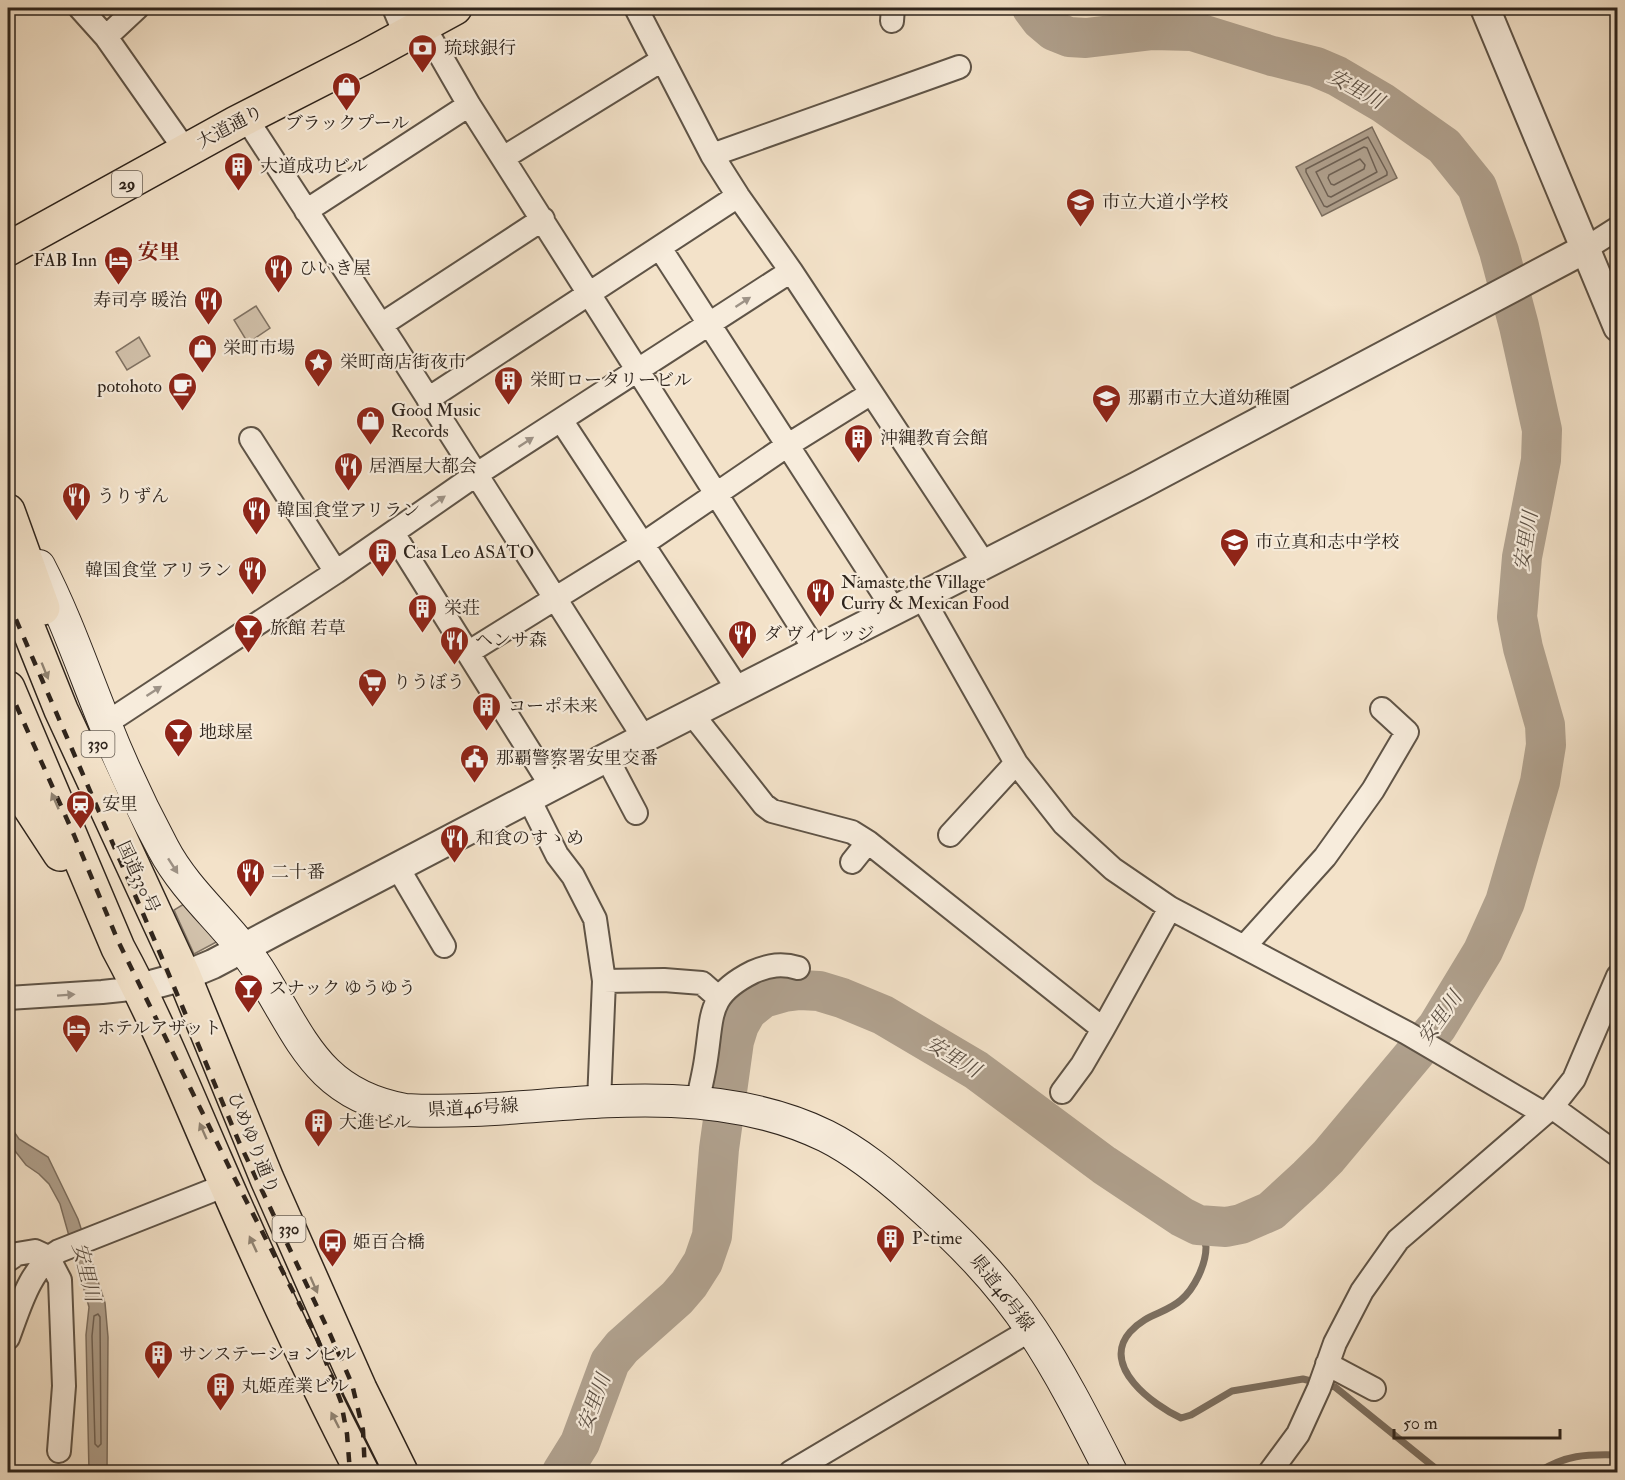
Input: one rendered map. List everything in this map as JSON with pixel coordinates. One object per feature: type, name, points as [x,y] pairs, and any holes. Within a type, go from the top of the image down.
[{"type":"main road","name":"大道通り","points":[[8,249],[246,118],[365,57],[407,22],[455,8]]},
{"type":"main road","name":"県道46号線","points":[[8,510],[56,598],[105,724],[149,820],[174,868],[244,949],[299,1037],[323,1070],[351,1091],[378,1105],[419,1111],[654,1101],[748,1110],[826,1136],[895,1184],[967,1249],[993,1292],[1032,1329],[1112,1473]]},
{"type":"main road","name":"330","points":[[8,510],[42,606],[185,952],[184,976]]},
{"type":"main road","name":"国道330号","points":[[8,578],[61,710],[184,976]]},
{"type":"main road","name":"330","points":[[8,688],[118,948],[140,988],[226,1185],[325,1401],[362,1473]]},
{"type":"main road","name":"330","points":[[8,758],[28,805],[56,845],[114,966],[140,988]]},
{"type":"main road","name":"ひめゆり通り","points":[[184,976],[267,1179],[360,1389],[400,1473]]},
{"type":"street","points":[[80,8],[106,37],[186,151]]},
{"type":"street","points":[[106,37],[136,8]]},
{"type":"street","points":[[636,8],[712,155],[985,565]]},
{"type":"street","points":[[1485,8],[1617,327]]},
{"type":"street","points":[[407,22],[469,105],[816,651]]},
{"type":"street","points":[[503,158],[662,60]]},
{"type":"street","points":[[712,155],[959,67]]},
{"type":"street","points":[[306,211],[469,105]]},
{"type":"street","points":[[246,118],[645,738]]},
{"type":"street","points":[[428,399],[738,196]]},
{"type":"street","points":[[381,325],[543,219]]},
{"type":"street","points":[[8,998],[140,988],[184,976],[244,949],[645,738],[1138,486],[1585,249],[1617,228]]},
{"type":"street","points":[[660,248],[894,610]]},
{"type":"street","points":[[105,724],[336,572],[477,474],[791,271]]},
{"type":"street","points":[[469,652],[643,544],[788,445],[870,394]]},
{"type":"street","points":[[561,420],[739,691]]},
{"type":"street","points":[[251,439],[336,572]]},
{"type":"street","points":[[393,533],[469,652],[541,793],[557,855],[573,876],[595,919],[604,981],[599,1102]]},
{"type":"street","points":[[922,597],[1016,763],[1064,824],[1113,868],[1170,908],[1547,1110],[1617,1155]]},
{"type":"street","points":[[1245,947],[1325,857],[1373,790],[1407,732],[1382,710]]},
{"type":"street","points":[[693,715],[764,805],[772,811],[852,832],[868,842],[1103,1029]]},
{"type":"street","points":[[607,758],[636,813]]},
{"type":"street","points":[[950,835],[1016,763]]},
{"type":"street","points":[[852,862],[868,842]]},
{"type":"street","points":[[398,867],[444,946]]},
{"type":"street","points":[[1062,1092],[1082,1065],[1170,908]]},
{"type":"street","points":[[702,1104],[712,1015],[719,998],[737,981],[758,970],[784,964],[798,968]]},
{"type":"street","points":[[1270,1473],[1298,1434],[1335,1343],[1362,1291],[1398,1240],[1547,1110],[1574,1079],[1617,976]]},
{"type":"street","points":[[604,981],[664,980],[702,983],[719,998]]},
{"type":"street","points":[[8,1338],[28,1287],[53,1254],[226,1185]]},
{"type":"street","points":[[8,1260],[16,1254],[35,1251],[53,1254]]},
{"type":"street","points":[[53,1254],[60,1280],[64,1386],[59,1451]]},
{"type":"street","points":[[791,1473],[1032,1329]]},
{"type":"street","points":[[1322,1376],[1374,1389]]},
{"type":"shaded area","points":[[256,306],[270,328],[248,343],[234,320]]},
{"type":"shaded area","points":[[139,337],[150,356],[127,370],[116,352]]},
{"type":"shaded area","points":[[184,904],[222,939],[194,954],[174,910]]},
{"type":"water","points":[[1372,127],[1397,178],[1322,216],[1296,167]]},
{"type":"water","points":[[8,1123],[19,1139],[48,1157],[78,1219],[105,1303],[108,1337],[107,1472],[89,1472],[86,1335],[89,1307],[60,1204],[49,1184],[26,1165],[8,1142]]},
{"type":"waterway","name":"安里川","points":[[562,1472],[580,1443],[610,1362],[622,1347],[677,1298],[703,1262],[712,1236],[719,1149],[734,1041],[747,1011],[763,998],[784,992],[819,991],[883,1015],[976,1070],[1104,1165],[1182,1217],[1198,1225],[1226,1227],[1241,1224],[1271,1211],[1328,1157],[1437,1027],[1483,951],[1505,902],[1540,782],[1546,745],[1545,725],[1523,648],[1517,617],[1522,557],[1541,460],[1542,430],[1519,326],[1499,251],[1477,187],[1444,146],[1383,103],[1337,76],[1316,67],[1192,31],[1153,30],[1086,38],[1069,37],[1054,31],[1032,8]]},
{"type":"waterway","points":[[1198,1225],[1206,1247],[1202,1269],[1195,1283],[1175,1305],[1136,1326],[1122,1345],[1121,1358],[1134,1383],[1157,1404],[1181,1418],[1191,1415],[1232,1391],[1303,1379],[1335,1387],[1440,1472]]},
{"type":"waterway","points":[[1538,1472],[1558,1462],[1576,1457],[1618,1455]]},
{"type":"railway","points":[[8,601],[239,1142],[352,1384],[363,1430],[365,1472]]},
{"type":"railway","points":[[8,687],[118,941],[235,1179],[317,1338],[341,1402],[347,1434],[350,1472]]},
{"type":"place","name":"琉球銀行","points":[[423,74]]},
{"type":"place","name":"ブラックプール","points":[[347,112]]},
{"type":"place","name":"大道成功ビル","points":[[239,192]]},
{"type":"place","name":"市立大道小学校","points":[[1081,228]]},
{"type":"place","name":"FAB Inn","points":[[118,286]]},
{"type":"place","name":"ひいき屋","points":[[278,294]]},
{"type":"place","name":"寿司亭 暖治","points":[[208,326]]},
{"type":"place","name":"栄町市場","points":[[202,374]]},
{"type":"place","name":"栄町商店街夜市","points":[[319,388]]},
{"type":"place","name":"栄町ロータリービル","points":[[509,406]]},
{"type":"place","name":"potohoto","points":[[183,412]]},
{"type":"place","name":"那覇市立大道幼稚園","points":[[1107,424]]},
{"type":"place","name":"Good Music Records","points":[[370,446]]},
{"type":"place","name":"沖縄教育会館","points":[[859,464]]},
{"type":"place","name":"居酒屋大都会","points":[[348,492]]},
{"type":"place","name":"うりずん","points":[[76,522]]},
{"type":"place","name":"韓国食堂アリラン","points":[[256,536]]},
{"type":"place","name":"市立真和志中学校","points":[[1234,568]]},
{"type":"place","name":"Casa Leo ASATO","points":[[382,578]]},
{"type":"place","name":"韓国食堂 アリラン","points":[[253,596]]},
{"type":"place","name":"Namaste the Village Curry & Mexican Food","points":[[820,618]]},
{"type":"place","name":"栄荘","points":[[423,634]]},
{"type":"place","name":"旅館 若草","points":[[249,654]]},
{"type":"place","name":"ダ ヴィレッジ","points":[[743,660]]},
{"type":"place","name":"ヘンサ森","points":[[454,666]]},
{"type":"place","name":"りうぼう","points":[[372,708]]},
{"type":"place","name":"コーポ未来","points":[[487,732]]},
{"type":"place","name":"地球屋","points":[[178,758]]},
{"type":"place","name":"那覇警察署安里交番","points":[[475,784]]},
{"type":"place","name":"安里","points":[[81,830]]},
{"type":"place","name":"和食のすゝめ","points":[[455,864]]},
{"type":"place","name":"二十番","points":[[250,898]]},
{"type":"place","name":"スナック ゆうゆう","points":[[248,1014]]},
{"type":"place","name":"ホテルアザット","points":[[76,1054]]},
{"type":"place","name":"大進ビル","points":[[318,1148]]},
{"type":"place","name":"P-time","points":[[891,1264]]},
{"type":"place","name":"姫百合橋","points":[[332,1268]]},
{"type":"place","name":"サンステーションビル","points":[[158,1380]]},
{"type":"place","name":"丸姫産業ビル","points":[[220,1412]]},
{"type":"district","name":"安里","points":[[159,252]]}]
